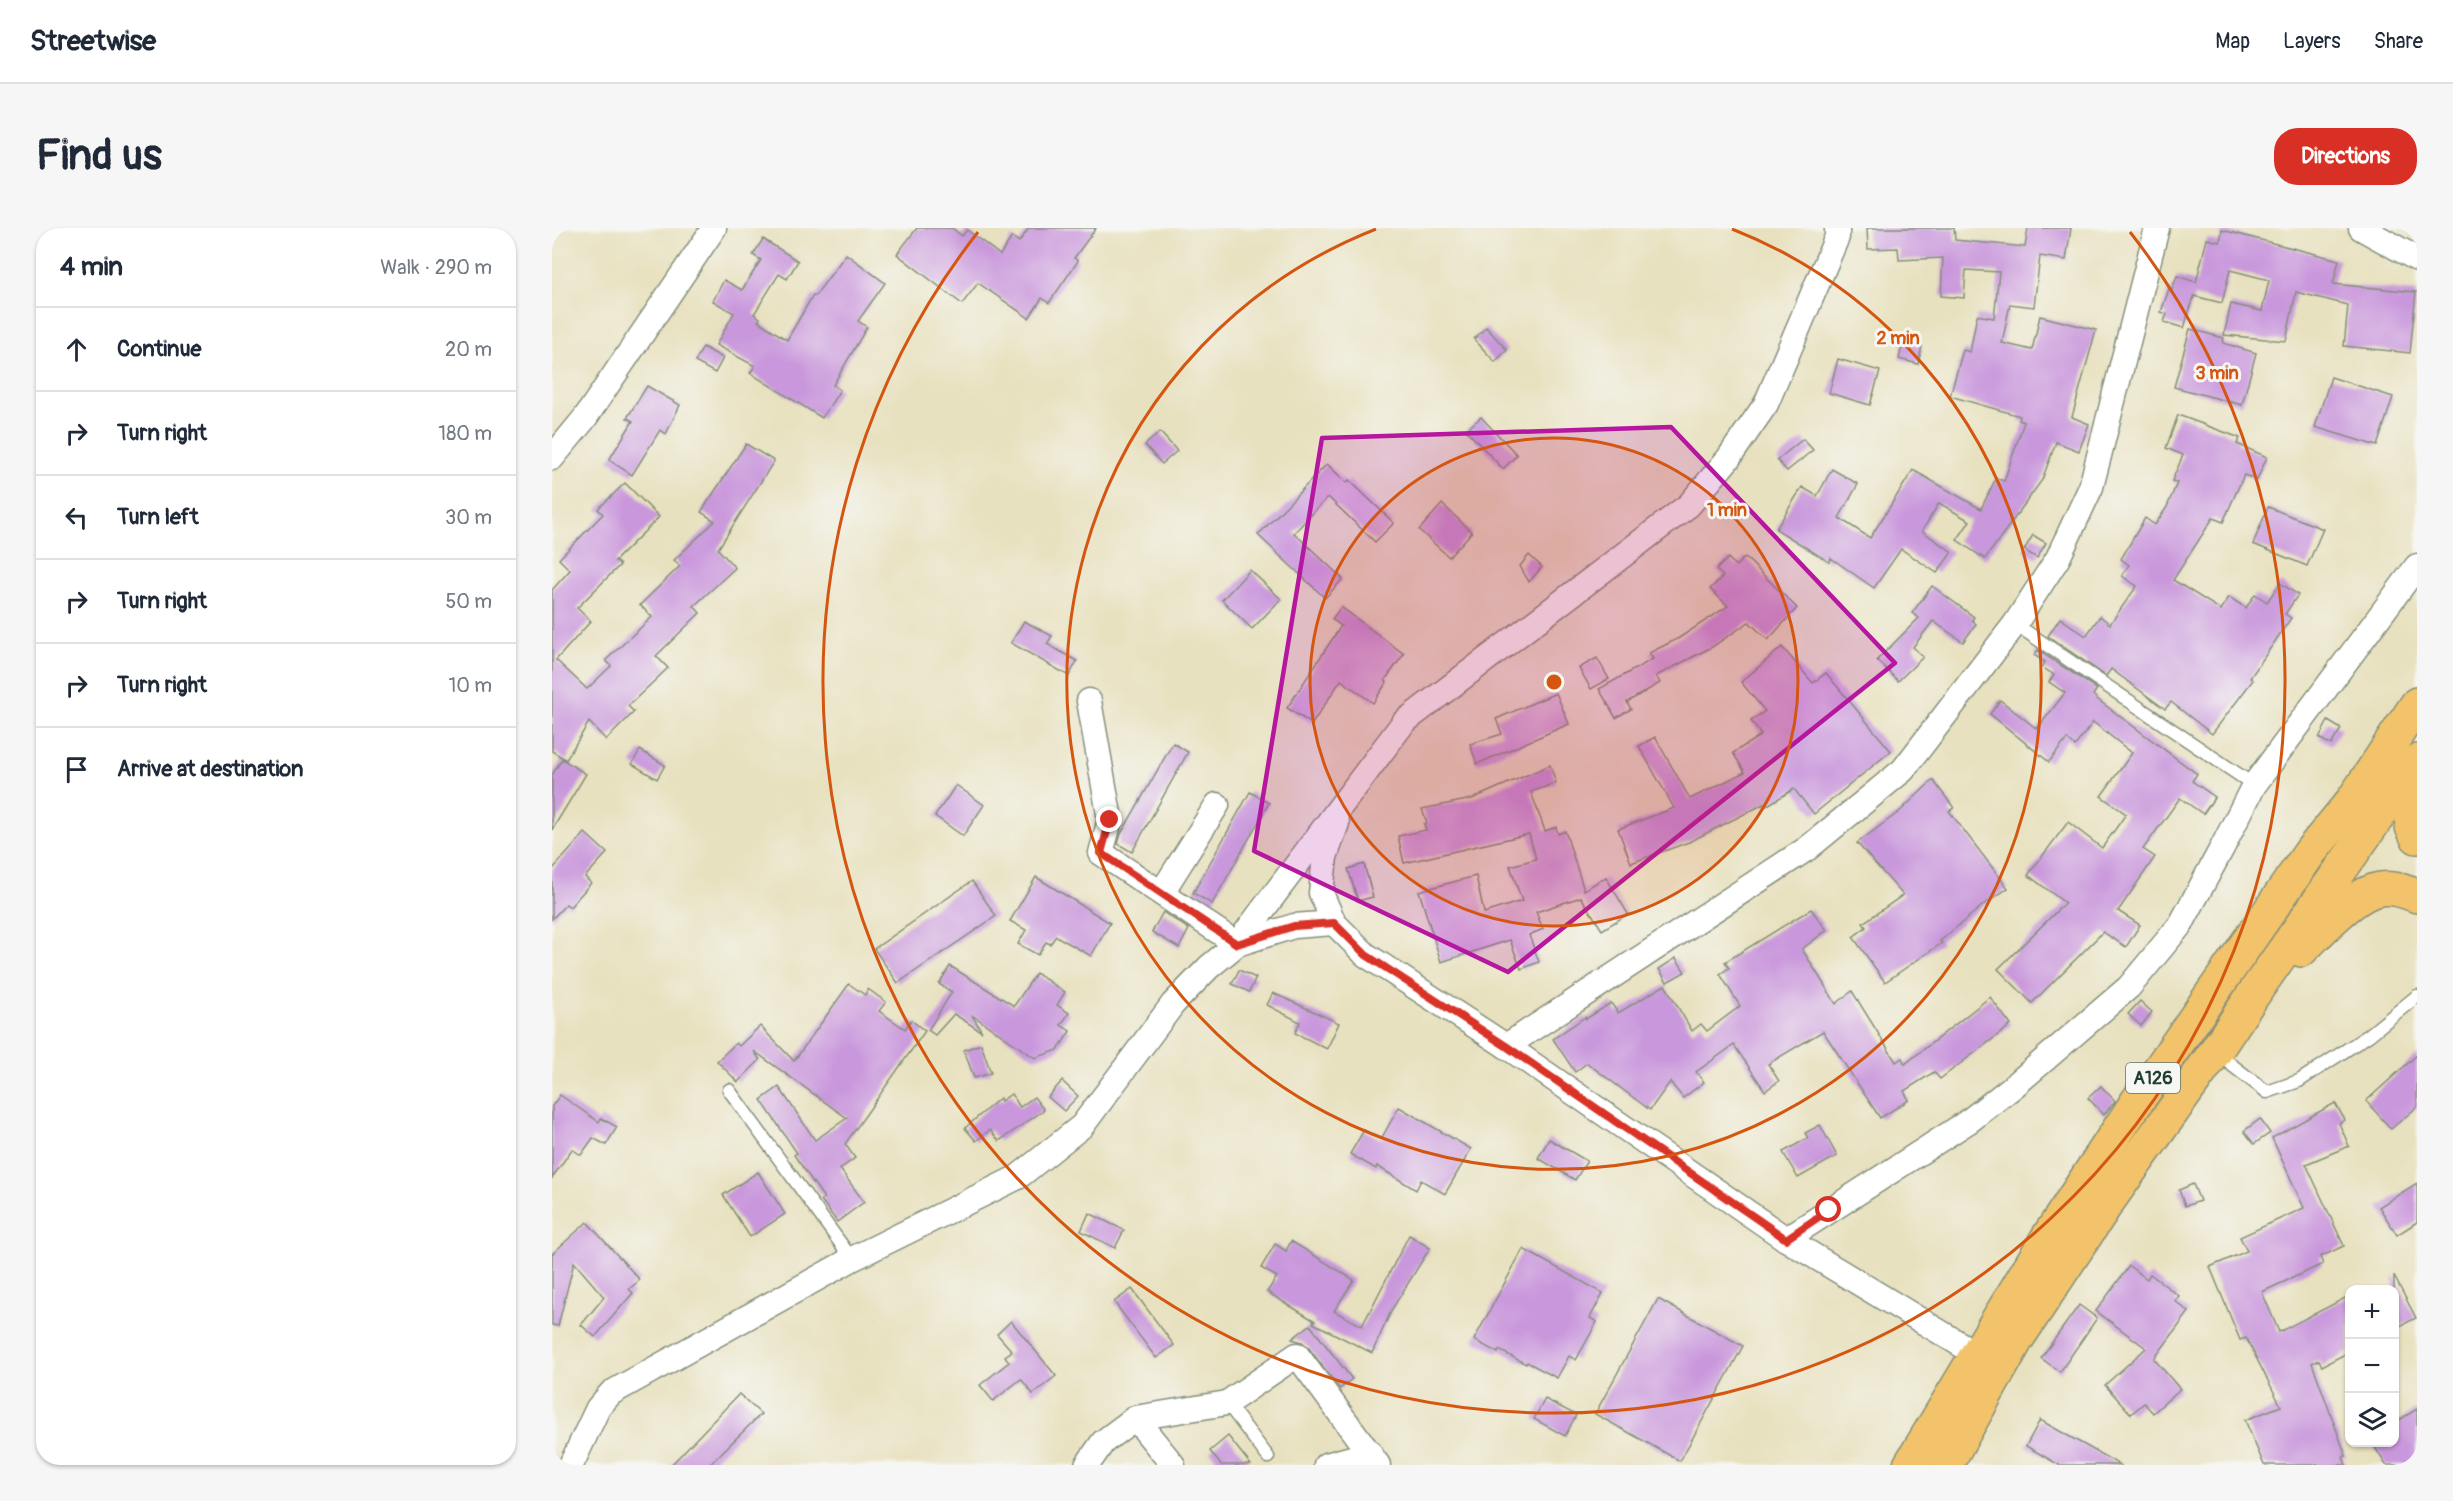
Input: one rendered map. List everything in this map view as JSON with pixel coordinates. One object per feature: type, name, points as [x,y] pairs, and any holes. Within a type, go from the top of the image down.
[{"type":"highway","name":"A126","points":[[1910,1465],[2046,1240],[2138,1100],[2310,851],[2353,800],[2417,705]]},
{"type":"highway","name":"A126","points":[[1946,1465],[2017,1339],[2109,1200],[2215,1052],[2414,765]]},
{"type":"highway","points":[[2414,765],[2412,827],[2417,837]]},
{"type":"highway","points":[[2259,986],[2367,893],[2378,889],[2400,889],[2417,896]]},
{"type":"street","points":[[552,458],[585,418],[714,228]]},
{"type":"street","points":[[571,1465],[598,1408],[611,1393],[852,1259],[1018,1176],[1082,1126],[1173,1004],[1209,967],[1237,944],[1404,722],[1689,505],[1709,482],[1766,404],[1837,237],[1837,228]]},
{"type":"street","points":[[1506,1046],[1808,848],[1903,770],[2015,624],[2058,558],[2091,487],[2157,228]]},
{"type":"street","points":[[2361,228],[2417,259]]},
{"type":"street","points":[[1786,1239],[1969,1121],[2129,987],[2181,924],[2223,848],[2254,785],[2417,566]]},
{"type":"street","points":[[1089,701],[1110,820],[1101,853],[1237,944]]},
{"type":"street","points":[[1346,798],[1325,856],[1321,893],[1334,923],[1366,955],[1506,1046],[1786,1239],[1978,1355]]},
{"type":"street","points":[[1162,892],[1217,805]]},
{"type":"street","points":[[1237,944],[1294,926],[1334,923]]},
{"type":"street","points":[[1087,1465],[1103,1442],[1135,1418],[1227,1404],[1297,1355],[1374,1459],[1326,1465]]},
{"type":"street","points":[[1135,1418],[1173,1465]]},
{"type":"lane","points":[[2015,624],[2254,785]]},
{"type":"lane","points":[[2215,1052],[2267,1092],[2299,1081],[2369,1035],[2417,996]]},
{"type":"lane","points":[[729,1090],[852,1259]]},
{"type":"lane","points":[[1227,1404],[1268,1456]]},
{"type":"highlighted area","points":[[1671,427],[1895,663],[1508,972],[1254,851],[1322,438]]},
{"type":"building","points":[[917,228],[952,228],[962,236],[967,230],[1000,255],[1012,237],[1019,242],[1029,228],[1096,228],[1074,258],[1078,261],[1049,303],[1042,298],[1029,318],[978,283],[962,304],[897,254]]},
{"type":"building","points":[[1867,228],[1954,228],[1955,240],[2025,247],[2028,228],[2071,228],[2066,260],[2040,256],[2034,307],[2010,304],[2002,343],[2032,350],[2040,316],[2096,330],[2072,417],[2089,424],[2079,451],[2056,442],[2042,480],[1985,559],[1957,540],[1970,521],[1939,503],[1922,531],[1952,552],[1937,573],[1901,549],[1874,588],[1831,558],[1829,562],[1776,529],[1802,487],[1817,496],[1832,469],[1858,484],[1839,518],[1870,538],[1913,470],[1981,509],[1996,478],[2004,481],[2024,422],[2019,420],[2020,416],[1950,396],[1963,350],[1970,352],[1977,315],[1994,318],[1999,272],[1966,270],[1964,298],[1941,296],[1943,258],[1899,260],[1898,248],[1868,249]]},
{"type":"building","points":[[2222,230],[2339,260],[2333,284],[2416,292],[2410,353],[2344,346],[2348,305],[2296,292],[2286,341],[2224,335],[2231,304],[2262,311],[2269,280],[2230,270],[2222,303],[2194,296],[2184,328],[2164,322],[2167,314],[2161,312],[2169,289],[2172,290],[2177,276],[2196,282],[2207,239],[2220,242]]},
{"type":"building","points":[[763,239],[798,261],[787,279],[779,274],[754,314],[760,318],[758,321],[787,340],[813,295],[815,296],[846,254],[885,283],[858,321],[867,327],[833,385],[840,390],[822,418],[750,373],[755,366],[716,345],[734,313],[713,301],[724,280],[742,290],[761,260],[753,255]]},
{"type":"building","points":[[1486,327],[1507,350],[1495,362],[1474,339]]},
{"type":"building","points":[[2190,329],[2224,338],[2223,343],[2256,353],[2242,405],[2174,387]]},
{"type":"building","points":[[1903,342],[1922,346],[1918,364],[1899,359]]},
{"type":"building","points":[[703,347],[723,358],[715,373],[695,362]]},
{"type":"building","points":[[1838,359],[1880,371],[1870,405],[1829,393]]},
{"type":"building","points":[[2331,377],[2393,397],[2377,446],[2315,427]]},
{"type":"building","points":[[647,386],[680,405],[666,434],[660,430],[632,475],[609,460],[633,421],[627,418]]},
{"type":"building","points":[[2178,415],[2240,438],[2237,444],[2267,457],[2257,480],[2244,475],[2223,522],[2213,518],[2173,580],[2221,610],[2229,597],[2246,608],[2255,594],[2267,602],[2280,583],[2298,595],[2285,614],[2291,618],[2250,678],[2253,680],[2212,734],[2171,702],[2165,709],[2111,669],[2106,676],[2048,636],[2060,618],[2086,636],[2100,616],[2110,624],[2137,586],[2122,576],[2129,565],[2121,559],[2145,518],[2155,525],[2167,507],[2177,483],[2172,481],[2183,455],[2166,448]]},
{"type":"building","points":[[1481,417],[1517,455],[1503,469],[1466,430]]},
{"type":"building","points":[[1160,432],[1177,451],[1162,464],[1145,445]]},
{"type":"building","points":[[1803,439],[1813,450],[1787,471],[1777,460]]},
{"type":"building","points":[[746,444],[774,461],[718,549],[735,568],[694,606],[700,613],[656,656],[668,668],[628,706],[634,712],[606,740],[589,722],[566,760],[552,751],[552,590],[570,570],[559,559],[603,514],[598,509],[625,483],[659,517],[615,561],[620,565],[577,608],[591,621],[556,660],[587,689],[611,666],[606,660],[652,617],[640,605],[680,566],[674,560],[715,521],[701,512]]},
{"type":"building","points":[[1327,464],[1347,483],[1349,480],[1394,523],[1375,542],[1328,497],[1294,533],[1343,579],[1325,598],[1258,535]]},
{"type":"building","points":[[1442,504],[1472,532],[1449,557],[1419,530]]},
{"type":"building","points":[[2268,507],[2323,529],[2307,566],[2253,544]]},
{"type":"building","points":[[2033,535],[2046,543],[2037,558],[2024,550]]},
{"type":"building","points":[[1529,555],[1542,567],[1529,582],[1520,566]]},
{"type":"building","points":[[1745,557],[1797,608],[1768,640],[1749,622],[1712,647],[1656,676],[1660,683],[1627,702],[1631,709],[1616,718],[1599,689],[1653,659],[1649,653],[1679,638],[1728,606],[1710,589],[1723,576],[1716,570],[1728,558],[1736,566]]},
{"type":"building","points":[[1250,570],[1281,599],[1252,629],[1222,600]]},
{"type":"building","points":[[1932,586],[1974,617],[1972,620],[1976,624],[1963,642],[1933,621],[1913,647],[1923,657],[1898,681],[1877,660],[1919,618],[1912,613]]},
{"type":"building","points":[[1341,607],[1404,654],[1385,680],[1387,682],[1373,703],[1341,680],[1312,724],[1287,708],[1341,626],[1332,619]]},
{"type":"building","points":[[1024,621],[1052,636],[1047,644],[1077,661],[1069,676],[1011,643]]},
{"type":"building","points":[[1782,647],[1813,683],[1826,673],[1891,751],[1814,814],[1794,789],[1766,806],[1764,804],[1689,842],[1631,863],[1618,829],[1674,808],[1639,746],[1655,737],[1690,799],[1745,772],[1733,753],[1761,735],[1751,721],[1765,711],[1741,682]]},
{"type":"building","points":[[2038,650],[2097,689],[2093,695],[2097,699],[2197,774],[2192,781],[2215,797],[2203,814],[2180,798],[2143,849],[2155,857],[2118,911],[2140,925],[2126,947],[2103,932],[2032,1003],[1998,969],[2065,903],[2028,875],[2068,822],[2102,848],[2126,814],[2101,796],[2132,753],[2093,722],[2075,746],[2067,739],[2049,762],[1990,714],[2000,700],[2037,729],[2065,693],[2049,682],[2054,675],[2042,667],[2045,662],[2034,655]]},
{"type":"building","points":[[1597,658],[1609,679],[1591,689],[1579,668]]},
{"type":"building","points":[[1556,693],[1569,724],[1477,764],[1470,744],[1502,734],[1496,719]]},
{"type":"building","points":[[2328,721],[2341,729],[2331,745],[2319,738]]},
{"type":"building","points":[[1173,743],[1188,752],[1132,852],[1118,844],[1121,834]]},
{"type":"building","points":[[640,750],[665,765],[657,779],[632,764]]},
{"type":"building","points":[[562,759],[586,774],[552,830],[552,775]]},
{"type":"building","points":[[1550,765],[1556,783],[1531,792],[1545,831],[1556,827],[1558,834],[1565,831],[1584,890],[1606,877],[1628,914],[1602,930],[1581,897],[1536,912],[1543,929],[1529,935],[1539,962],[1521,969],[1510,940],[1441,962],[1419,891],[1476,876],[1484,913],[1522,901],[1510,866],[1536,859],[1529,834],[1404,863],[1398,836],[1426,830],[1424,824],[1427,823],[1422,809],[1472,799]]},
{"type":"building","points":[[1933,780],[1954,808],[1949,811],[2008,888],[1940,941],[1942,943],[1885,982],[1853,937],[1866,927],[1863,923],[1903,895],[1857,843],[1899,812]]},
{"type":"building","points":[[956,785],[984,805],[963,836],[935,816]]},
{"type":"building","points":[[1250,792],[1269,803],[1212,904],[1193,893]]},
{"type":"building","points":[[585,833],[607,853],[585,877],[591,883],[570,907],[566,904],[552,919],[552,870]]},
{"type":"building","points":[[1364,864],[1373,897],[1358,901],[1348,869]]},
{"type":"building","points":[[1036,877],[1110,923],[1091,956],[1056,936],[1050,944],[1046,942],[1038,955],[1018,944],[1026,930],[1010,921]]},
{"type":"building","points":[[972,881],[996,916],[898,983],[874,949]]},
{"type":"building","points":[[1811,909],[1827,930],[1802,949],[1836,1004],[1852,991],[1896,1062],[1902,1058],[1905,1064],[1990,997],[2011,1025],[1940,1079],[1934,1072],[1904,1091],[1909,1100],[1880,1118],[1823,1031],[1768,1064],[1779,1081],[1765,1091],[1734,1045],[1696,1072],[1704,1082],[1683,1098],[1670,1082],[1650,1110],[1587,1063],[1575,1072],[1553,1039],[1585,1017],[1586,1019],[1611,1003],[1618,1013],[1665,985],[1692,1031],[1701,1024],[1707,1031],[1740,1006],[1720,974],[1729,968],[1725,962]]},
{"type":"building","points":[[1163,912],[1189,929],[1179,948],[1152,932]]},
{"type":"building","points":[[1676,958],[1685,972],[1667,982],[1659,969]]},
{"type":"building","points":[[950,966],[1014,1006],[1036,973],[1065,992],[1057,1005],[1069,1013],[1061,1025],[1070,1031],[1058,1050],[1035,1058],[972,1015],[982,1032],[954,1014],[935,1035],[928,1030],[952,992],[939,984]]},
{"type":"building","points":[[1239,970],[1256,978],[1249,992],[1232,984]]},
{"type":"building","points":[[849,984],[865,995],[868,989],[886,1002],[879,1011],[905,1029],[911,1020],[925,1031],[845,1144],[855,1158],[840,1169],[864,1202],[837,1222],[821,1200],[824,1198],[794,1155],[797,1153],[761,1100],[779,1087],[815,1140],[847,1118],[754,1051],[760,1060],[738,1082],[717,1061],[736,1043],[739,1046],[760,1026],[794,1061]]},
{"type":"building","points":[[1273,993],[1339,1023],[1327,1049],[1295,1033],[1300,1022],[1267,1005]]},
{"type":"building","points":[[2140,1001],[2152,1012],[2141,1026],[2128,1014]]},
{"type":"building","points":[[981,1044],[991,1073],[974,1078],[964,1050]]},
{"type":"building","points":[[2417,1055],[2417,1107],[2391,1129],[2366,1101]]},
{"type":"building","points":[[1062,1081],[1078,1096],[1064,1111],[1048,1097]]},
{"type":"building","points":[[2101,1086],[2115,1101],[2104,1115],[2088,1098]]},
{"type":"building","points":[[1011,1094],[1020,1107],[1034,1097],[1044,1110],[999,1141],[990,1130],[976,1141],[965,1128],[1000,1098],[1001,1101]]},
{"type":"building","points":[[560,1095],[599,1122],[601,1118],[617,1127],[606,1145],[593,1138],[581,1155],[572,1149],[552,1178],[552,1106]]},
{"type":"building","points":[[2335,1103],[2345,1120],[2339,1123],[2349,1146],[2306,1164],[2344,1246],[2320,1257],[2323,1264],[2262,1292],[2279,1332],[2345,1298],[2345,1354],[2322,1366],[2319,1360],[2312,1363],[2346,1456],[2343,1457],[2346,1465],[2264,1465],[2245,1420],[2281,1406],[2246,1338],[2240,1340],[2210,1267],[2247,1251],[2240,1237],[2304,1208],[2272,1138]]},
{"type":"building","points":[[1399,1107],[1471,1149],[1445,1194],[1421,1180],[1416,1190],[1377,1166],[1376,1169],[1350,1154],[1364,1130],[1381,1139]]},
{"type":"building","points":[[2260,1119],[2270,1133],[2254,1144],[2244,1131]]},
{"type":"building","points":[[1820,1125],[1837,1156],[1798,1178],[1783,1152],[1808,1138],[1805,1133]]},
{"type":"building","points":[[1549,1139],[1587,1161],[1575,1180],[1538,1158]]},
{"type":"building","points":[[758,1172],[785,1214],[750,1237],[723,1195]]},
{"type":"building","points":[[2417,1183],[2417,1222],[2397,1235],[2379,1207]]},
{"type":"building","points":[[2193,1184],[2200,1201],[2185,1206],[2179,1190]]},
{"type":"building","points":[[1089,1213],[1124,1230],[1115,1248],[1081,1231]]},
{"type":"building","points":[[587,1222],[640,1280],[629,1289],[633,1293],[595,1337],[581,1325],[604,1297],[574,1262],[558,1326],[552,1325],[552,1254]]},
{"type":"building","points":[[1409,1235],[1430,1248],[1392,1309],[1372,1353],[1313,1323],[1315,1321],[1267,1292],[1277,1277],[1261,1268],[1275,1244],[1286,1251],[1291,1241],[1354,1280],[1334,1311],[1362,1326]]},
{"type":"building","points":[[1523,1249],[1603,1293],[1590,1318],[1597,1322],[1576,1360],[1569,1356],[1557,1378],[1527,1362],[1526,1364],[1499,1350],[1498,1353],[1474,1340]]},
{"type":"building","points":[[2129,1266],[2147,1279],[2150,1274],[2179,1296],[2175,1301],[2189,1312],[2154,1359],[2180,1389],[2153,1413],[2144,1403],[2131,1414],[2105,1385],[2146,1348],[2096,1311]]},
{"type":"building","points":[[2399,1286],[2416,1318],[2399,1326]]},
{"type":"building","points":[[1132,1289],[1174,1345],[1156,1358],[1114,1302]]},
{"type":"building","points":[[1658,1299],[1743,1346],[1680,1461],[1595,1414]]},
{"type":"building","points":[[2079,1305],[2097,1318],[2060,1372],[2041,1358]]},
{"type":"building","points":[[1011,1321],[1056,1376],[1033,1394],[1021,1379],[993,1401],[980,1385],[1009,1362],[1005,1356],[1012,1351],[997,1334]]},
{"type":"building","points":[[1310,1325],[1352,1379],[1340,1389],[1308,1347],[1292,1339]]},
{"type":"building","points":[[739,1394],[761,1414],[709,1465],[671,1465]]},
{"type":"building","points":[[1545,1399],[1576,1415],[1565,1436],[1534,1419]]},
{"type":"building","points":[[2417,1409],[2417,1465],[2386,1465],[2375,1447],[2399,1447],[2399,1420]]},
{"type":"building","points":[[2040,1420],[2120,1465],[2059,1465],[2026,1446]]},
{"type":"building","points":[[1228,1436],[1251,1465],[1221,1465],[1210,1451]]},
{"type":"route","points":[[1110,820],[1101,853],[1237,944],[1294,926],[1334,923],[1366,955],[1506,1046],[1786,1239],[1829,1210]]}]
